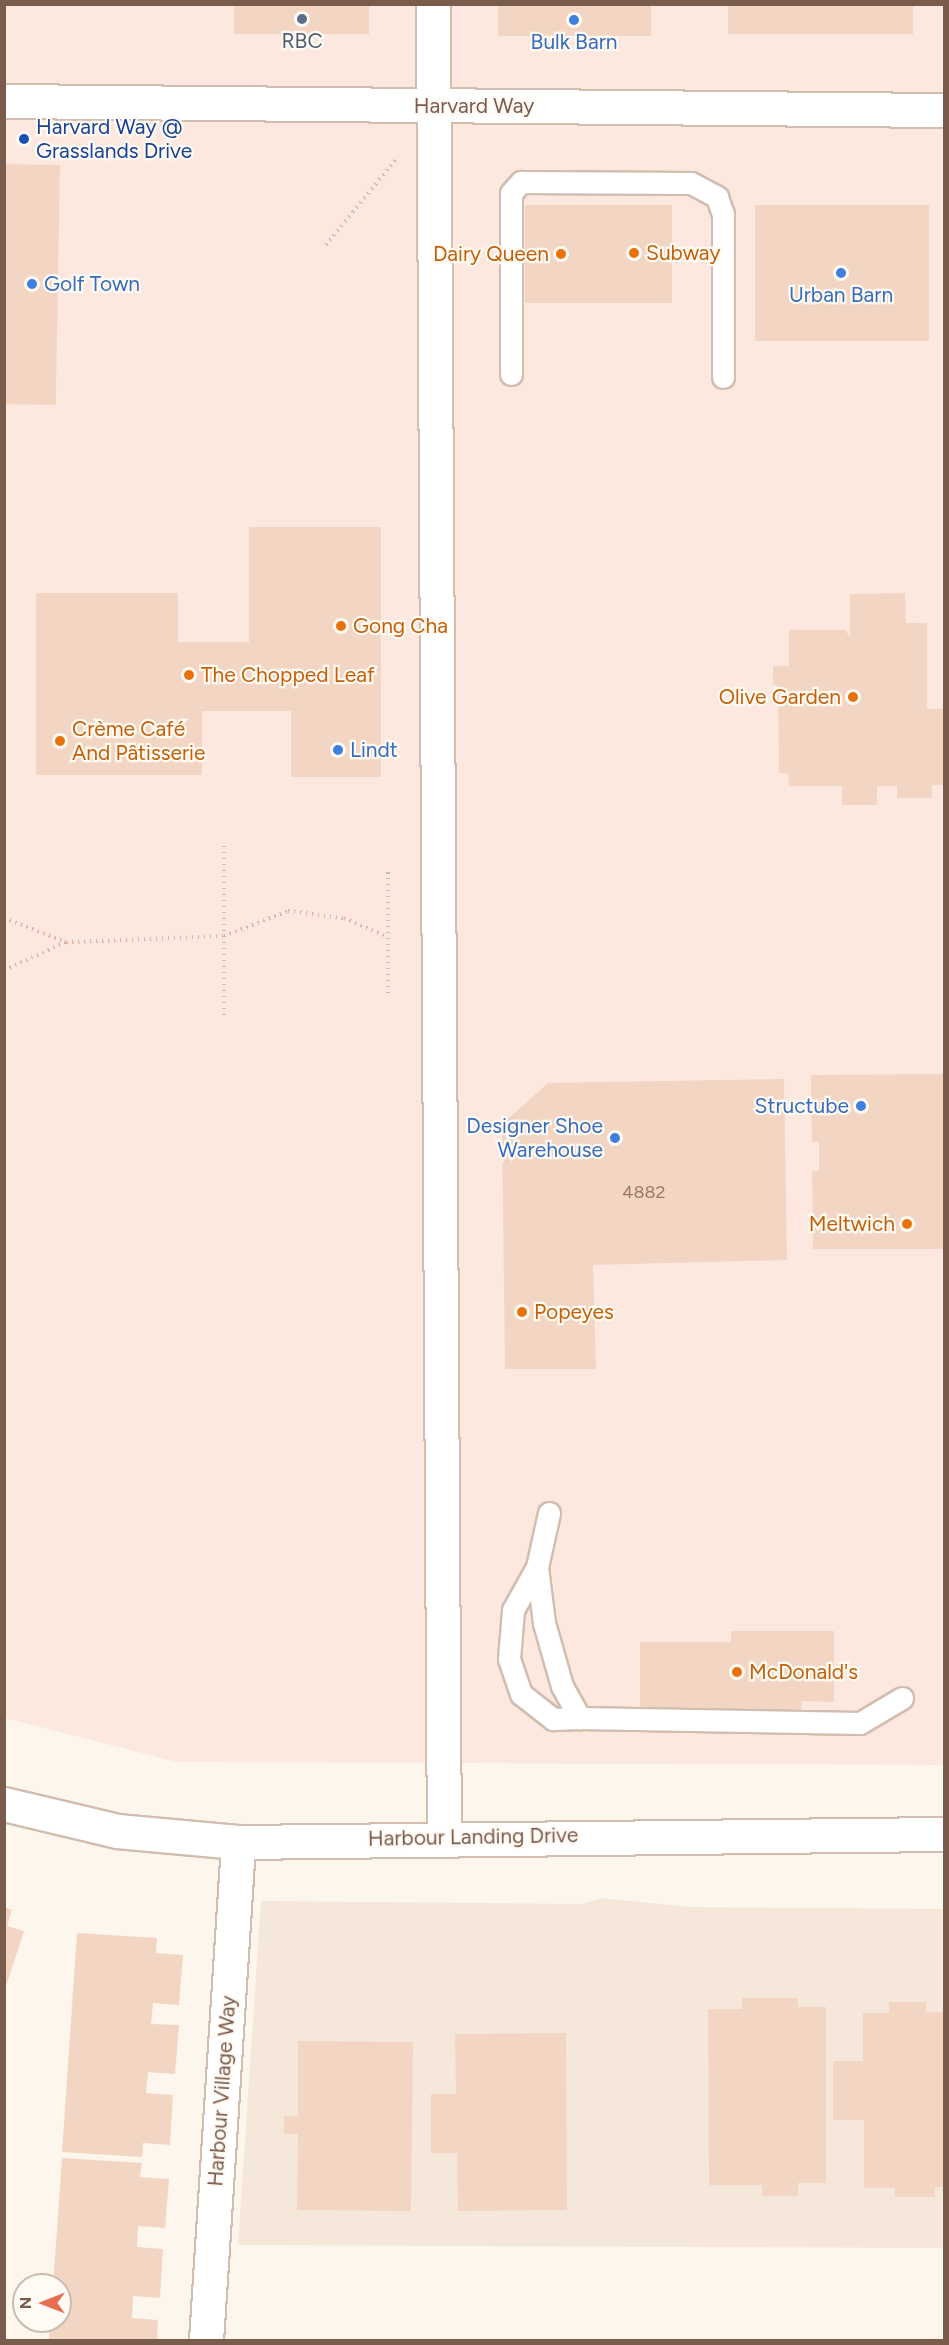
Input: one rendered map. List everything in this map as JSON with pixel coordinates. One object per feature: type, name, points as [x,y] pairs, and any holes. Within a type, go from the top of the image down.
[{"type":"street","points":[[433,4],[444,1837]]},
{"type":"street","name":"Harvard Way","points":[[4,101],[945,110]]},
{"type":"street","name":"Harbour Landing Drive","points":[[4,1804],[117,1831],[238,1842],[444,1837],[945,1834]]},
{"type":"street","name":"Harbour Village Way","points":[[206,2340],[238,1842]]},
{"type":"lane","points":[[511,374],[511,193],[521,182],[691,183],[717,197],[723,214],[723,377]]},
{"type":"lane","points":[[549,1513],[537,1567],[513,1610],[509,1659],[521,1694],[553,1719],[860,1723],[902,1698]]},
{"type":"lane","points":[[537,1567],[544,1623],[562,1686],[580,1718]]},
{"type":"path","points":[[327,245],[400,153]]},
{"type":"path","points":[[224,846],[224,1019]]},
{"type":"path","points":[[388,872],[388,996]]},
{"type":"path","points":[[4,970],[66,942],[224,936],[264,916],[297,911],[344,918],[388,937]]},
{"type":"path","points":[[4,918],[66,942]]},
{"type":"shaded area","points":[[5,5],[944,5],[944,1765],[177,1762],[5,1718]]},
{"type":"shaded area","points":[[601,1898],[691,1907],[944,1909],[944,2248],[238,2245],[261,1901],[582,1904]]},
{"type":"building","name":"RBC","points":[[234,4],[369,4],[369,34],[234,34]]},
{"type":"building","name":"Bulk Barn","points":[[498,4],[651,4],[651,36],[498,36]]},
{"type":"building","points":[[728,4],[913,4],[913,34],[728,34]]},
{"type":"building","name":"Golf Town","points":[[4,164],[60,165],[56,405],[4,404]]},
{"type":"building","points":[[525,205],[672,205],[672,303],[525,303]]},
{"type":"building","name":"Urban Barn","points":[[755,205],[929,205],[929,341],[755,341]]},
{"type":"building","points":[[249,527],[381,527],[381,777],[291,777],[291,711],[202,711],[202,775],[36,775],[36,593],[178,593],[178,642],[249,642]]},
{"type":"building","name":"Olive Garden","points":[[905,593],[906,623],[927,623],[927,709],[943,709],[944,785],[932,785],[932,798],[897,798],[897,786],[877,786],[877,805],[842,805],[842,786],[789,786],[788,773],[779,773],[778,685],[773,685],[773,666],[789,666],[789,630],[845,630],[850,637],[850,594]]},
{"type":"building","points":[[944,1074],[944,1249],[813,1249],[812,1171],[819,1171],[819,1142],[812,1142],[811,1075]]},
{"type":"building","points":[[784,1079],[787,1260],[593,1265],[596,1369],[505,1369],[502,1124],[548,1083]]},
{"type":"building","name":"McDonald's","points":[[731,1631],[834,1631],[834,1702],[802,1701],[801,1715],[640,1715],[640,1642],[731,1642]]},
{"type":"building","points":[[4,1907],[12,1910],[7,1926],[24,1931],[5,1989]]},
{"type":"building","points":[[77,1933],[157,1938],[156,1953],[183,1955],[179,2005],[153,2003],[151,2024],[179,2025],[175,2074],[148,2072],[146,2093],[173,2095],[170,2145],[143,2143],[142,2157],[62,2152]]},
{"type":"building","points":[[742,1998],[798,1998],[798,2007],[826,2007],[826,2183],[798,2183],[798,2196],[762,2196],[762,2185],[709,2185],[708,2009],[742,2009]]},
{"type":"building","points":[[889,2002],[926,2002],[926,2012],[944,2012],[944,2187],[935,2187],[935,2197],[895,2197],[895,2188],[864,2188],[864,2120],[833,2120],[833,2061],[863,2061],[863,2013],[889,2013]]},
{"type":"building","points":[[566,2033],[567,2210],[458,2211],[457,2153],[431,2153],[431,2094],[456,2094],[455,2034]]},
{"type":"building","points":[[298,2041],[413,2042],[411,2211],[297,2210],[298,2134],[284,2134],[284,2116],[298,2116]]},
{"type":"building","points":[[62,2158],[142,2163],[140,2177],[169,2179],[165,2228],[138,2226],[137,2247],[163,2249],[160,2298],[133,2296],[132,2318],[158,2320],[157,2340],[49,2340],[49,2333],[72,2333],[72,2273],[54,2273]]},
{"type":"place","name":"RBC","points":[[302,19]]},
{"type":"place","name":"Bulk Barn","points":[[574,20]]},
{"type":"place","name":"Harvard Way @ Grasslands Drive","points":[[24,139]]},
{"type":"place","name":"Subway","points":[[634,253]]},
{"type":"place","name":"Dairy Queen","points":[[561,254]]},
{"type":"place","name":"Urban Barn","points":[[841,273]]},
{"type":"place","name":"Golf Town","points":[[32,284]]},
{"type":"place","name":"Gong Cha","points":[[341,626]]},
{"type":"place","name":"The Chopped Leaf","points":[[189,675]]},
{"type":"place","name":"Olive Garden","points":[[853,697]]},
{"type":"place","name":"Crème Café And Pâtisserie","points":[[60,741]]},
{"type":"place","name":"Lindt","points":[[338,750]]},
{"type":"place","name":"Structube","points":[[861,1106]]},
{"type":"place","name":"Designer Shoe Warehouse","points":[[615,1138]]},
{"type":"place","name":"Meltwich","points":[[907,1224]]},
{"type":"place","name":"Popeyes","points":[[522,1312]]},
{"type":"place","name":"McDonald's","points":[[737,1672]]}]
